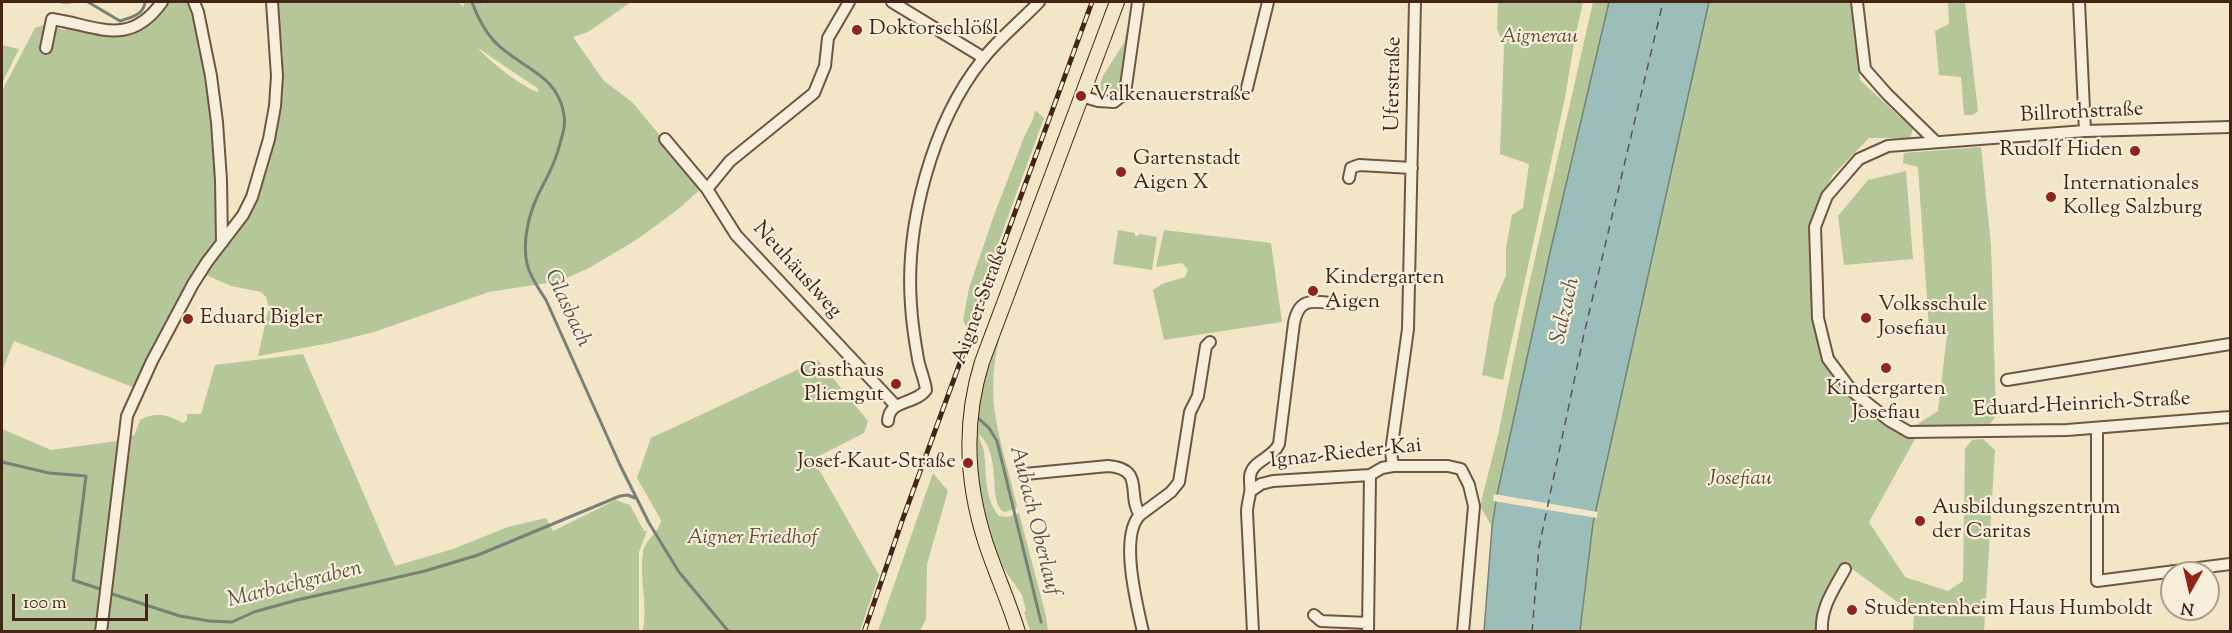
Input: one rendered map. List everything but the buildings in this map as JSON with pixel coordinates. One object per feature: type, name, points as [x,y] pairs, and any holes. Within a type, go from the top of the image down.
[{"type":"main road","name":"Aigner Straße","points":[[1018,632],[975,507],[968,464],[972,398],[982,362],[1117,2]]},
{"type":"street","points":[[46,48],[52,19],[107,30],[126,30],[135,28],[162,2]]},
{"type":"street","points":[[194,2],[198,12],[214,100],[221,180],[222,243]]},
{"type":"street","points":[[101,632],[127,416],[152,361],[193,284],[243,215],[252,197],[271,131],[277,76],[272,2]]},
{"type":"street","points":[[707,189],[730,160],[814,93],[825,66],[828,38],[849,2]]},
{"type":"street","points":[[892,2],[984,58]]},
{"type":"street","points":[[888,421],[889,411],[920,396],[926,388],[914,332],[910,286],[916,226],[924,181],[934,150],[957,99],[984,58],[1039,2]]},
{"type":"street","points":[[1081,96],[1114,102],[1124,94],[1130,68],[1138,2]]},
{"type":"street","points":[[1246,88],[1268,2]]},
{"type":"street","name":"Uferstraße","points":[[1393,466],[1391,452],[1408,329],[1415,2]]},
{"type":"street","points":[[1857,2],[1865,69],[1936,142]]},
{"type":"street","points":[[2079,2],[2085,131]]},
{"type":"street","name":"Billrothstraße","points":[[1936,432],[1909,432],[1890,421],[1852,391],[1828,360],[1818,318],[1815,227],[1827,196],[1859,159],[1888,146],[1981,141],[2085,131],[2230,127]]},
{"type":"street","name":"Neuhäuslweg","points":[[665,139],[707,189],[736,235],[896,406]]},
{"type":"street","points":[[1349,178],[1351,168],[1359,165],[1412,168]]},
{"type":"street","points":[[1253,632],[1247,506],[1251,491],[1249,480],[1251,471],[1274,452],[1278,444],[1295,317],[1302,305],[1309,301],[1332,303]]},
{"type":"street","points":[[1143,632],[1130,564],[1132,528],[1140,515],[1171,492],[1179,482],[1190,412],[1198,399],[1206,346],[1210,342]]},
{"type":"street","points":[[2007,380],[2230,344]]},
{"type":"street","name":"Eduard-Heinrich-Straße","points":[[1936,432],[2067,430],[2230,417]]},
{"type":"street","points":[[2097,428],[2097,581],[2230,564]]},
{"type":"street","points":[[1025,474],[1108,466],[1122,469],[1133,480],[1135,507],[1140,515]]},
{"type":"street","name":"Ignaz-Rieder-Kai","points":[[1251,491],[1261,484],[1273,481],[1370,475],[1382,468],[1393,466],[1455,466],[1461,469],[1466,477],[1474,506],[1463,632]]},
{"type":"street","points":[[1314,615],[1321,621],[1368,627],[1370,475]]},
{"type":"street","points":[[1822,632],[1821,623],[1827,601],[1845,570]]},
{"type":"green space","points":[[164,2],[192,2],[215,143],[219,216],[216,241],[138,389],[14,341],[2,371],[2,91],[35,28],[44,25],[65,30],[67,24],[118,33]]},
{"type":"green space","points":[[278,2],[458,2],[464,7],[463,2],[483,2],[485,6],[484,2],[631,2],[588,32],[573,37],[604,81],[632,102],[703,187],[676,211],[636,240],[589,268],[560,281],[489,292],[374,332],[330,343],[258,356],[269,307],[266,297],[261,292],[231,286],[204,274],[253,209],[261,190],[277,121],[282,88],[283,58]],"holes":[[[478,48],[537,88],[539,92],[516,80]]]},
{"type":"green space","points":[[1133,2],[1120,88],[1116,95],[1105,95],[1097,91],[1104,74],[1124,43]]},
{"type":"green space","name":"Aignerau","points":[[1498,2],[1583,2],[1565,98],[1503,380],[1482,375],[1494,304],[1506,275],[1506,248],[1512,215],[1523,208],[1529,164],[1500,154],[1504,46],[1497,29]]},
{"type":"green space","points":[[1593,2],[1609,2],[1551,248],[1492,527],[1480,506],[1498,435],[1526,298]]},
{"type":"green space","name":"Josefiau","points":[[1709,2],[1850,2],[1860,80],[1913,129],[1910,138],[1869,138],[1833,175],[1810,220],[1812,297],[1820,356],[1840,390],[1902,434],[1938,411],[1947,335],[1929,329],[1918,167],[1903,163],[1904,153],[1981,147],[1991,245],[1996,415],[1989,426],[1932,427],[1915,439],[1869,522],[1905,577],[1948,591],[1963,581],[1965,449],[1972,440],[1983,439],[1995,450],[1984,632],[1913,631],[1914,614],[1844,563],[1817,620],[1816,631],[1580,632],[1593,523]]},
{"type":"green space","points":[[1948,2],[1965,2],[1978,111],[1973,115],[1964,115],[1961,77],[1939,75],[1935,31],[1949,24]]},
{"type":"green space","points":[[2,45],[19,49],[2,83]]},
{"type":"green space","points":[[1035,110],[1044,118],[967,329],[963,320],[969,288],[993,218]]},
{"type":"green space","points":[[1906,171],[1913,259],[1844,265],[1838,216],[1868,180]]},
{"type":"green space","points":[[1118,230],[1135,233],[1135,236],[1139,234],[1157,237],[1152,270],[1113,264]]},
{"type":"green space","points":[[1164,230],[1271,243],[1282,322],[1164,340],[1153,290],[1162,284],[1185,277],[1188,270],[1182,263],[1156,267]]},
{"type":"green space","points":[[1005,319],[994,370],[993,392],[999,435],[1017,505],[1016,509],[1004,512],[999,507],[991,454],[979,434],[979,437],[984,452],[988,494],[994,509],[999,516],[1008,517],[1019,513],[1048,631],[1030,631],[1022,595],[1000,563],[986,524],[974,471],[975,420],[985,370]]},
{"type":"green space","points":[[303,354],[395,566],[453,549],[508,527],[546,518],[553,531],[616,500],[630,505],[644,531],[647,531],[639,552],[639,631],[2,631],[2,429],[51,450],[117,441],[128,434],[134,436],[140,420],[146,417],[162,415],[183,423],[187,420],[187,414],[201,414],[215,365]]},
{"type":"green space","name":"Aigner Friedhof","points":[[818,360],[868,421],[864,433],[813,459],[879,575],[860,631],[643,631],[645,611],[643,552],[661,520],[637,478],[651,438]]},
{"type":"green space","points":[[933,473],[948,491],[927,564],[926,619],[920,631],[878,631]]},
{"type":"water","name":"Salzach","points":[[1609,2],[1709,2],[1593,523],[1580,631],[1484,632],[1492,527],[1497,495],[1551,248]]},
{"type":"pier","points":[[1494,494],[1598,512],[1597,518],[1493,501]]},
{"type":"waterway","name":"Glasbach","points":[[62,2],[70,2]]},
{"type":"waterway","name":"Glasbach","points":[[88,2],[120,21],[139,13],[145,2]]},
{"type":"waterway","name":"Glasbach","points":[[472,2],[481,23],[494,41],[546,80],[560,101],[564,115],[564,127],[557,153],[535,201],[527,227],[525,246],[530,274],[546,300],[620,465],[649,523],[679,572],[729,632]]},
{"type":"waterway","name":"Aubach Oberlauf","points":[[977,417],[989,428],[997,441],[1041,622]]},
{"type":"waterway","name":"Marbachgraben","points":[[2,462],[49,473],[86,476],[73,580],[103,590]]},
{"type":"waterway","name":"Marbachgraben","points":[[109,593],[180,616],[232,622],[254,612],[297,600],[425,571],[478,555],[620,496],[628,495],[635,498]]},
{"type":"ferry route","points":[[1532,632],[1539,547],[1584,334],[1663,2]]},
{"type":"railway","points":[[864,632],[902,521],[1092,2]]},
{"type":"place","name":"Doktorschlößl","points":[[857,30]]},
{"type":"place","name":"Valkenauerstraße","points":[[1081,96]]},
{"type":"place","name":"Rudolf Hiden","points":[[2135,151]]},
{"type":"place","name":"Gartenstadt Aigen X","points":[[1121,172]]},
{"type":"place","name":"Internationales Kolleg Salzburg","points":[[2051,197]]},
{"type":"place","name":"Kindergarten Aigen","points":[[1313,291]]},
{"type":"place","name":"Volksschule Josefiau","points":[[1866,318]]},
{"type":"place","name":"Eduard Bigler","points":[[188,319]]},
{"type":"place","name":"Kindergarten Josefiau","points":[[1886,368]]},
{"type":"place","name":"Gasthaus Pliemgut","points":[[896,384]]},
{"type":"place","name":"Josef-Kaut-Straße","points":[[968,463]]},
{"type":"place","name":"Ausbildungszentrum der Caritas","points":[[1920,521]]},
{"type":"place","name":"Studentenheim Haus Humboldt","points":[[1852,610]]}]
